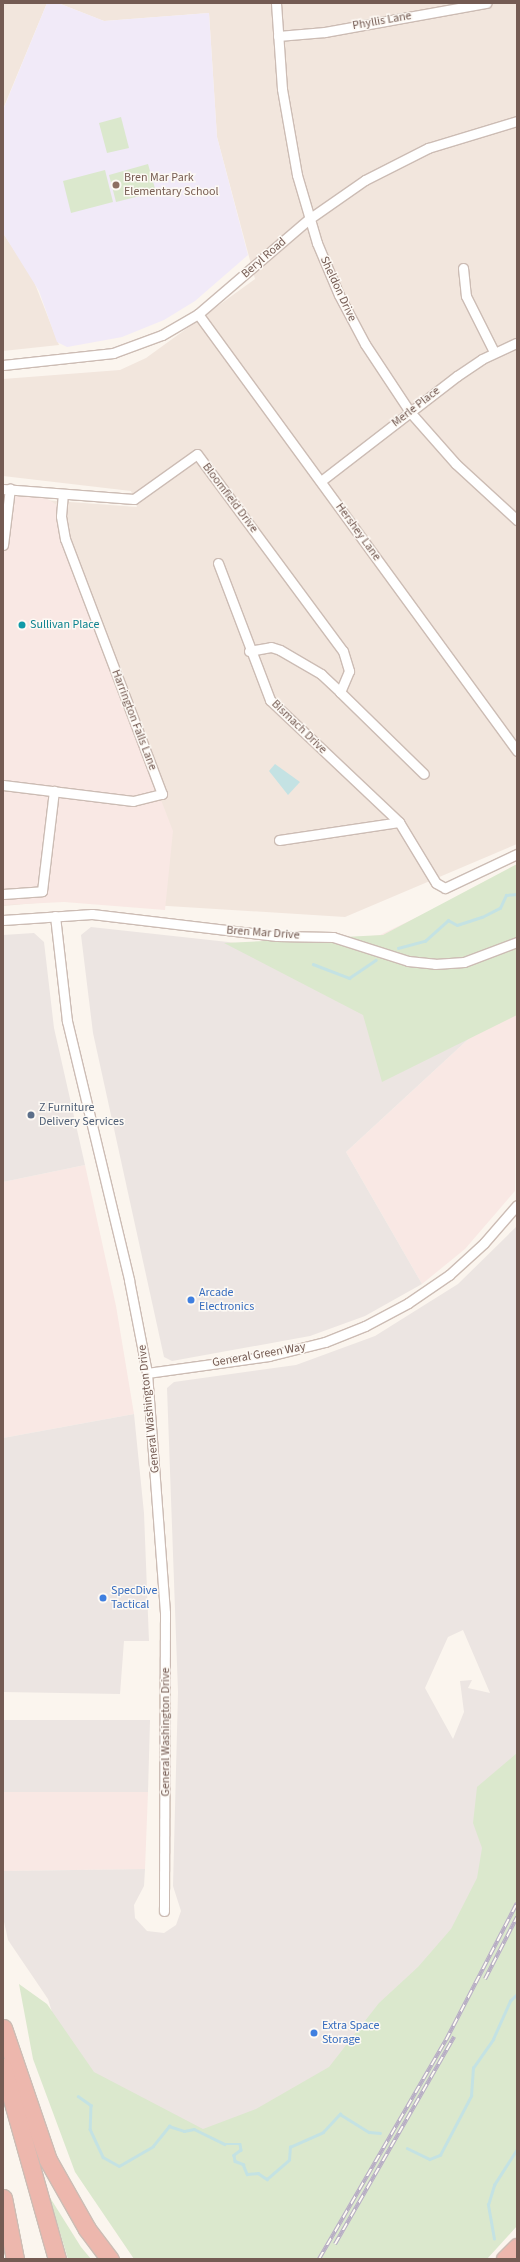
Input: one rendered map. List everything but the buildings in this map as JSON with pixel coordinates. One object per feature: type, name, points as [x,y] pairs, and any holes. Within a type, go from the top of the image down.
[{"type":"highway","points":[[3,2028],[36,2130],[69,2208],[100,2259]]},
{"type":"highway","points":[[3,2067],[57,2259]]},
{"type":"highway","points":[[55,2174],[87,2229],[110,2259]]},
{"type":"highway","points":[[3,2198],[17,2259]]},
{"type":"highway","points":[[505,2259],[517,2247]]},
{"type":"street","name":"Sheldon Drive","points":[[276,3],[288,132],[309,219],[352,321],[410,412],[456,464],[517,520]]},
{"type":"street","name":"Phyllis Lane","points":[[278,36],[325,32],[486,3]]},
{"type":"street","name":"Beryl Road","points":[[3,365],[124,350],[162,335],[198,314],[309,219],[394,163],[465,134],[517,121]]},
{"type":"street","points":[[463,268],[466,296],[494,352]]},
{"type":"street","name":"Hershey Lane","points":[[198,314],[517,751]]},
{"type":"street","name":"Merle Place","points":[[321,481],[410,412],[494,352],[517,343]]},
{"type":"street","name":"Bloomfield Drive","points":[[5,487],[63,494],[134,499],[197,454],[343,651],[349,671],[340,692]]},
{"type":"street","points":[[3,545],[5,487]]},
{"type":"street","name":"Harrington Falls Lane","points":[[3,785],[133,801],[162,794],[65,539],[61,516],[63,494]]},
{"type":"street","name":"Bismach Drive","points":[[218,563],[249,651],[270,700],[399,822],[436,883],[450,888],[517,854]]},
{"type":"street","points":[[249,651],[271,647],[280,650],[321,674],[424,774]]},
{"type":"street","points":[[3,894],[42,891],[54,791]]},
{"type":"street","points":[[279,840],[399,822]]},
{"type":"street","name":"Bren Mar Drive","points":[[3,920],[92,914],[277,936],[333,937],[426,964],[464,962],[517,942]]},
{"type":"street","name":"General Washington Drive","points":[[55,916],[67,1021],[129,1280],[147,1373],[165,1613],[164,1911]]},
{"type":"street","name":"General Green Way","points":[[147,1373],[269,1356],[326,1342],[365,1326],[408,1303],[449,1275],[484,1243],[517,1206]]},
{"type":"shaded area","points":[[3,3],[47,3],[3,109]]},
{"type":"shaded area","name":"Bren Mar Park Elementary School","points":[[47,3],[58,3],[104,21],[209,13],[217,137],[248,255],[195,301],[164,320],[122,337],[67,347],[57,342],[39,291],[3,233],[3,110]]},
{"type":"shaded area","points":[[58,3],[517,3],[517,844],[345,917],[71,900],[3,906],[3,574],[17,498],[137,507],[131,491],[3,476],[3,379],[120,370],[146,358],[255,279],[217,137],[209,13],[104,21]]},
{"type":"shaded area","points":[[3,233],[33,279],[59,345],[3,351]]},
{"type":"shaded area","points":[[14,494],[46,498],[57,505],[60,538],[173,831],[165,910],[64,902],[3,905],[3,497],[13,498]]},
{"type":"shaded area","points":[[517,869],[515,1191],[465,1249],[422,1284],[346,1152],[489,1020],[228,942],[275,948],[380,935]]},
{"type":"shaded area","points":[[91,927],[228,942],[489,1020],[346,1152],[422,1284],[365,1316],[310,1336],[172,1361],[164,1357],[93,1033],[81,935]]},
{"type":"shaded area","points":[[34,933],[44,942],[54,1028],[85,1165],[3,1182],[3,935]]},
{"type":"shaded area","points":[[85,1165],[116,1306],[134,1414],[3,1438],[3,1182]]},
{"type":"shaded area","points":[[517,1226],[517,1829],[475,1921],[220,2259],[58,2032],[48,1999],[8,1940],[3,1917],[3,1871],[145,1869],[144,1886],[134,1905],[135,1918],[147,1931],[164,1933],[176,1925],[181,1911],[173,1886],[178,1692],[167,1388],[174,1382],[296,1365],[375,1336],[458,1284]],"holes":[[[463,1630],[490,1693],[468,1688],[472,1680],[460,1681],[464,1712],[453,1739],[425,1688],[448,1637]]]},
{"type":"shaded area","points":[[134,1414],[144,1513],[149,1641],[124,1641],[120,1694],[3,1692],[3,1438]]},
{"type":"shaded area","points":[[3,1720],[150,1720],[148,1792],[3,1792]]},
{"type":"shaded area","points":[[3,1792],[148,1792],[145,1869],[3,1871]]},
{"type":"green space","points":[[121,117],[129,148],[107,153],[99,123]]},
{"type":"green space","points":[[148,164],[156,192],[116,202],[109,175]]},
{"type":"green space","points":[[105,170],[113,202],[71,213],[63,181]]},
{"type":"green space","points":[[517,864],[517,1015],[382,1082],[363,1015],[224,943],[383,935]]},
{"type":"green space","points":[[517,1753],[517,2226],[487,2259],[134,2259],[75,2172],[33,2059],[19,1984],[47,2004],[94,2072],[203,2129],[256,2109],[329,2067],[379,2003],[418,1967],[451,1929],[477,1878],[482,1848],[473,1823],[477,1787]]},
{"type":"green space","points":[[49,2196],[81,2247],[91,2259],[68,2259]]},
{"type":"water","points":[[275,764],[300,782],[288,795],[269,771]]},
{"type":"waterway","points":[[398,948],[425,941],[448,920],[457,925],[482,917],[500,908],[506,895],[517,894]]},
{"type":"waterway","points":[[313,964],[349,978],[376,960]]},
{"type":"waterway","points":[[407,2148],[430,2159],[440,2155],[471,2096],[473,2068],[493,2039],[510,2001],[517,1994]]},
{"type":"waterway","points":[[78,2096],[91,2105],[90,2129],[103,2157],[119,2166],[153,2146],[169,2126],[184,2131],[194,2129],[225,2144],[240,2144],[241,2150],[234,2155],[235,2161],[243,2164],[247,2174],[258,2173],[267,2179],[289,2160],[290,2147],[323,2132],[340,2114],[369,2132],[380,2133]]},
{"type":"waterway","points":[[494,2239],[488,2205],[494,2185],[517,2149]]},
{"type":"railway","points":[[319,2259],[446,2040],[517,1903]]},
{"type":"railway","points":[[485,1979],[517,1917]]},
{"type":"railway","points":[[335,2244],[454,2037]]},
{"type":"place","name":"Bren Mar Park Elementary School","points":[[116,185]]},
{"type":"place","name":"Sullivan Place","points":[[22,625]]},
{"type":"place","name":"Z Furniture Delivery Services","points":[[31,1115]]},
{"type":"place","name":"Arcade Electronics","points":[[191,1300]]},
{"type":"place","name":"SpecDive Tactical","points":[[103,1598]]},
{"type":"place","name":"Extra Space Storage","points":[[314,2033]]}]
